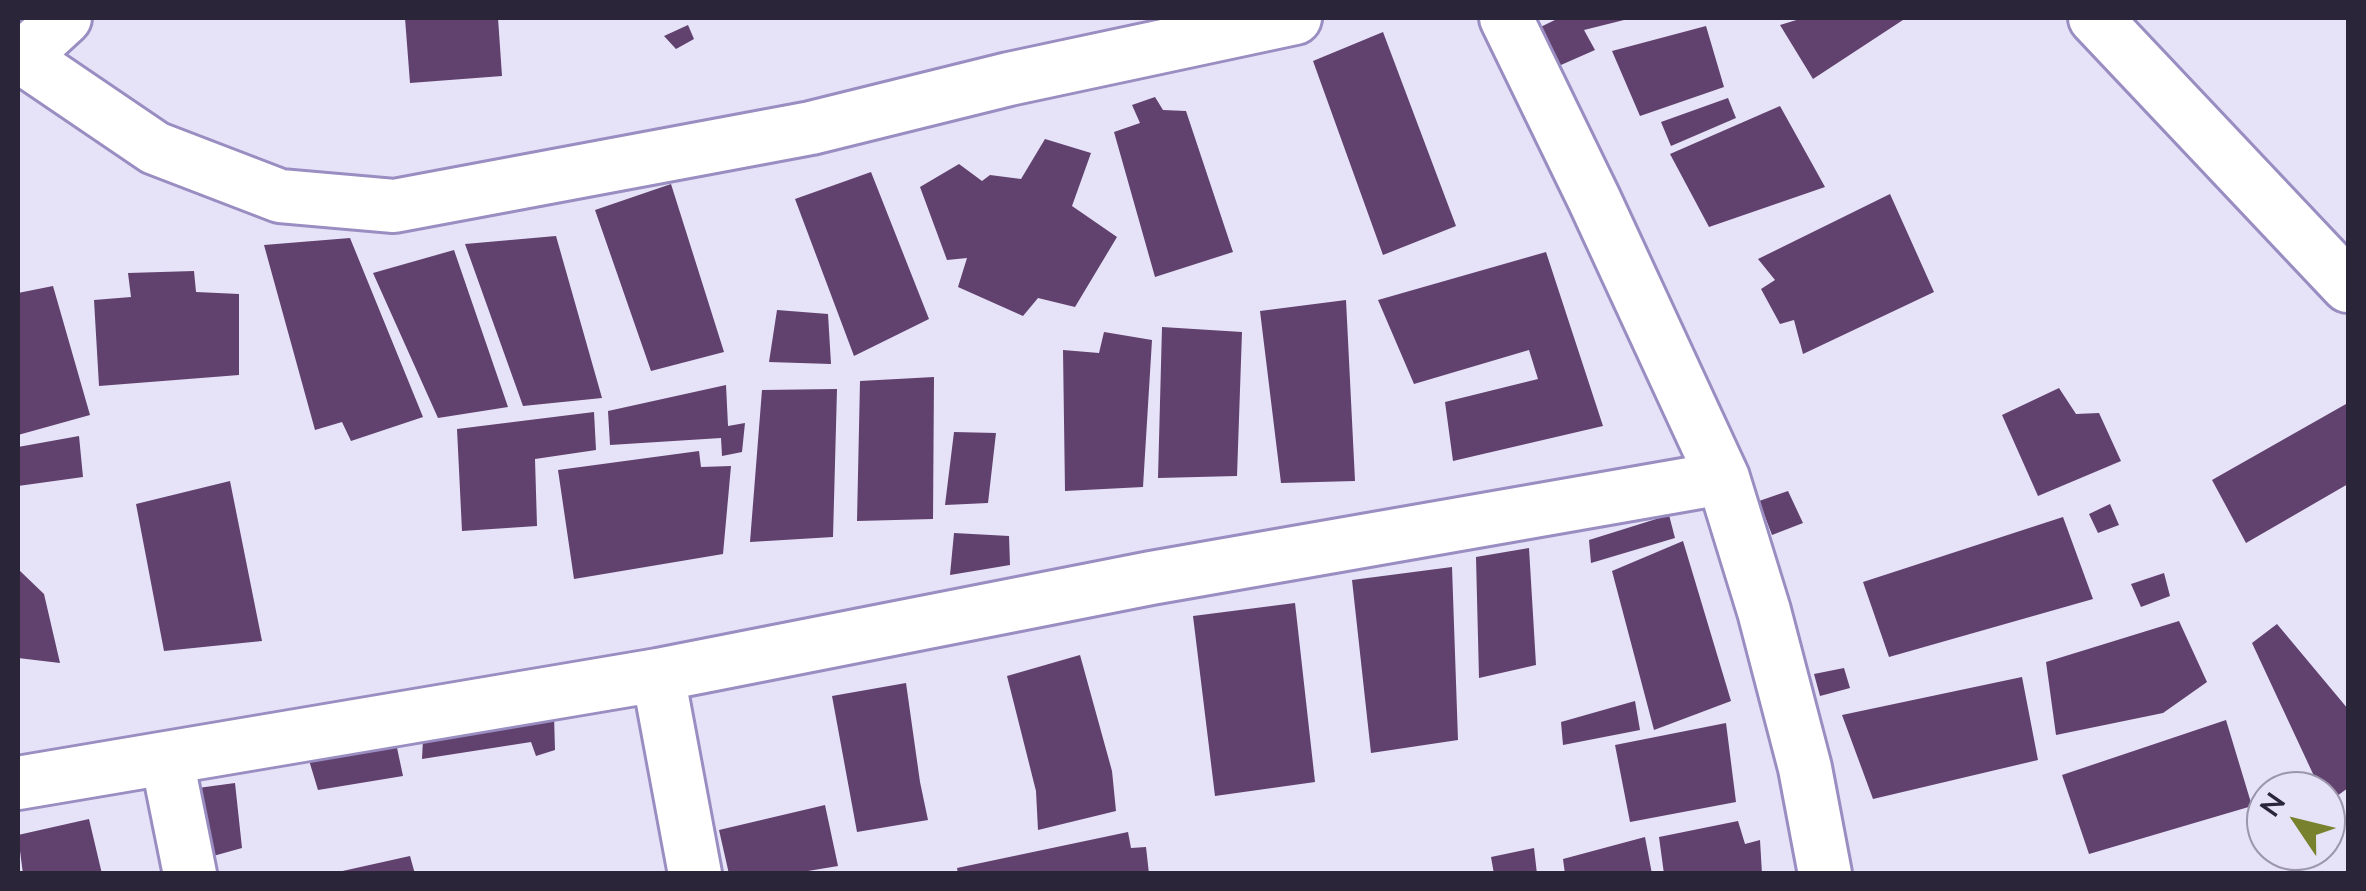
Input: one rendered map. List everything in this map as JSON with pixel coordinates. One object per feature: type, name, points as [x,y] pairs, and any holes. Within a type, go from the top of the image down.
[{"type":"street","points":[[65,18],[19,58],[155,148],[280,196],[394,206],[811,128],[1008,79],[1295,18]]},
{"type":"street","points":[[1506,18],[1723,478],[1796,733],[1826,874]]},
{"type":"street","points":[[2095,18],[2348,286]]},
{"type":"street","points":[[18,783],[658,674],[1132,581],[1723,478]]},
{"type":"street","points":[[658,674],[695,874]]},
{"type":"street","points":[[168,760],[190,874]]},
{"type":"building","points":[[405,18],[498,18],[502,76],[410,83]]},
{"type":"building","points":[[1559,18],[1628,19],[1584,30],[1595,50],[1545,72],[1522,36]]},
{"type":"building","points":[[1803,18],[1906,18],[1813,79],[1780,25]]},
{"type":"building","points":[[688,25],[694,39],[676,49],[664,36]]},
{"type":"building","points":[[1706,26],[1724,87],[1640,116],[1612,51]]},
{"type":"building","points":[[1383,32],[1456,226],[1383,255],[1313,61]]},
{"type":"building","points":[[1155,97],[1163,110],[1186,111],[1233,252],[1155,277],[1114,132],[1140,123],[1132,105]]},
{"type":"building","points":[[1728,98],[1736,118],[1671,146],[1661,122]]},
{"type":"building","points":[[1780,106],[1825,187],[1709,227],[1670,154]]},
{"type":"building","points":[[1045,139],[1091,153],[1072,206],[1117,237],[1075,307],[1038,298],[1023,316],[958,287],[967,258],[947,260],[920,187],[959,164],[982,181],[990,175],[1021,179]]},
{"type":"building","points":[[871,172],[929,319],[854,356],[795,199]]},
{"type":"building","points":[[671,184],[724,352],[651,371],[595,210]]},
{"type":"building","points":[[1890,194],[1934,292],[1803,354],[1794,320],[1780,324],[1761,289],[1775,280],[1758,259]]},
{"type":"building","points":[[556,236],[602,398],[523,406],[465,244]]},
{"type":"building","points":[[350,238],[423,417],[351,441],[342,422],[315,430],[264,245]]},
{"type":"building","points":[[454,250],[508,407],[438,418],[373,273]]},
{"type":"building","points":[[1546,252],[1603,426],[1453,461],[1445,402],[1538,379],[1529,350],[1414,384],[1378,300]]},
{"type":"building","points":[[194,271],[196,292],[239,294],[239,375],[99,386],[94,300],[131,297],[128,273]]},
{"type":"building","points":[[53,286],[90,415],[18,435],[18,293]]},
{"type":"building","points":[[1346,300],[1355,481],[1281,483],[1260,311]]},
{"type":"building","points":[[777,310],[828,314],[831,364],[769,362]]},
{"type":"building","points":[[1162,327],[1242,332],[1237,476],[1158,478]]},
{"type":"building","points":[[1104,332],[1152,340],[1143,487],[1065,491],[1063,350],[1099,353]]},
{"type":"building","points":[[934,377],[933,519],[857,521],[860,381]]},
{"type":"building","points":[[726,385],[728,426],[745,423],[742,452],[722,456],[721,438],[610,445],[608,411]]},
{"type":"building","points":[[2059,388],[2076,414],[2099,413],[2121,461],[2038,496],[2002,415]]},
{"type":"building","points":[[837,389],[833,537],[750,542],[762,390]]},
{"type":"building","points":[[2346,404],[2348,484],[2246,543],[2212,480]]},
{"type":"building","points":[[594,412],[596,450],[535,459],[537,526],[462,531],[457,429]]},
{"type":"building","points":[[954,432],[996,433],[988,503],[945,505]]},
{"type":"building","points":[[79,436],[83,477],[18,486],[18,447]]},
{"type":"building","points":[[699,451],[701,467],[731,466],[723,554],[574,579],[558,470]]},
{"type":"building","points":[[230,481],[262,641],[164,651],[136,504]]},
{"type":"building","points":[[1788,491],[1803,523],[1772,535],[1759,501]]},
{"type":"building","points":[[2110,504],[2119,525],[2098,533],[2089,514]]},
{"type":"building","points":[[1669,515],[1675,538],[1591,563],[1589,540]]},
{"type":"building","points":[[2063,517],[2093,599],[1889,657],[1863,582]]},
{"type":"building","points":[[954,533],[1009,536],[1010,565],[950,575]]},
{"type":"building","points":[[1683,541],[1731,701],[1654,730],[1612,571]]},
{"type":"building","points":[[1529,548],[1536,665],[1479,678],[1476,557]]},
{"type":"building","points":[[1452,567],[1458,740],[1371,753],[1352,580]]},
{"type":"building","points":[[18,569],[44,594],[60,663],[18,658]]},
{"type":"building","points":[[2164,573],[2170,596],[2141,607],[2131,584]]},
{"type":"building","points":[[1295,603],[1315,782],[1215,796],[1193,616]]},
{"type":"building","points":[[2179,621],[2207,682],[2163,713],[2056,735],[2046,662]]},
{"type":"building","points":[[2277,624],[2348,709],[2346,789],[2346,771],[2312,771],[2252,643]]},
{"type":"building","points":[[1080,655],[1112,771],[1116,811],[1038,830],[1036,791],[1007,676]]},
{"type":"building","points":[[1844,668],[1850,688],[1820,696],[1814,674]]},
{"type":"building","points":[[2022,677],[2038,760],[1873,799],[1842,715]]},
{"type":"building","points":[[906,683],[928,820],[857,832],[832,696]]},
{"type":"building","points":[[1635,701],[1640,730],[1563,745],[1561,722]]},
{"type":"building","points":[[554,715],[555,750],[536,756],[531,742],[422,759],[423,739]]},
{"type":"building","points":[[2226,720],[2246,786],[2246,808],[2089,854],[2062,775]]},
{"type":"building","points":[[1726,723],[1736,802],[1630,822],[1615,745]]},
{"type":"building","points":[[396,743],[403,776],[318,790],[308,757]]},
{"type":"building","points":[[235,783],[242,848],[206,858],[198,788]]},
{"type":"building","points":[[825,805],[838,866],[790,874],[729,874],[719,830]]},
{"type":"building","points":[[89,819],[102,874],[23,874],[18,835]]},
{"type":"building","points":[[1738,821],[1745,844],[1760,840],[1762,874],[1664,874],[1659,837]]},
{"type":"building","points":[[1128,832],[1131,848],[1146,847],[1149,874],[958,874],[957,868]]},
{"type":"building","points":[[1645,837],[1652,874],[1565,874],[1563,859]]},
{"type":"building","points":[[1534,848],[1537,874],[1494,874],[1491,857]]},
{"type":"building","points":[[410,856],[415,874],[338,872]]}]
